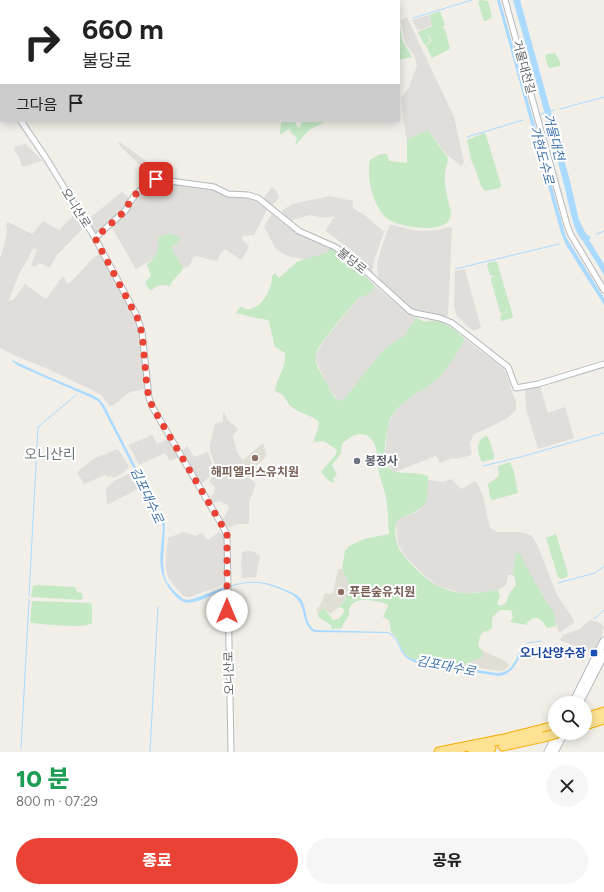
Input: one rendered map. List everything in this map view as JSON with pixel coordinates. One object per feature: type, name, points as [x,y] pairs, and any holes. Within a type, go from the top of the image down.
[{"type":"highway","points":[[592,716],[604,712]]},
{"type":"highway","points":[[592,723],[604,719]]},
{"type":"highway","points":[[439,752],[504,740],[548,728]]},
{"type":"highway","points":[[473,752],[548,736]]},
{"type":"main road","points":[[582,696],[604,641]]},
{"type":"main road","points":[[593,669],[604,654]]},
{"type":"main road","points":[[578,696],[587,682]]},
{"type":"main road","points":[[548,752],[554,740]]},
{"type":"main road","points":[[554,752],[560,740]]},
{"type":"street","name":"거물대천길","points":[[505,0],[569,230],[604,290]]},
{"type":"street","name":"오니산로","points":[[22,122],[46,158],[95,238],[140,323],[143,337],[147,388],[153,408],[227,534],[231,752]]},
{"type":"street","name":"불당로","points":[[95,238],[126,210],[129,203],[140,191],[156,179],[191,182],[214,187],[228,194],[248,195],[258,198],[299,231],[344,253],[410,311],[440,318],[452,323],[508,367],[516,388],[538,384],[604,364]]},
{"type":"shaded area","points":[[428,15],[432,25],[418,31],[412,20]]},
{"type":"shaded area","points":[[407,17],[454,117],[464,162],[462,166],[447,155],[428,130],[407,140],[401,98],[409,87],[417,65],[415,57],[406,45],[404,37],[401,20]]},
{"type":"shaded area","points":[[120,142],[159,172],[156,177],[153,178],[121,147],[118,143]]},
{"type":"shaded area","points":[[25,144],[42,161],[22,167],[19,157],[14,150],[15,147]]},
{"type":"shaded area","points":[[157,181],[203,186],[256,199],[266,209],[266,212],[254,235],[243,236],[242,239],[249,246],[242,260],[225,249],[217,261],[196,256],[193,258],[189,266],[183,268],[171,247],[178,243],[159,243],[158,252],[155,258],[136,269],[111,226],[143,189]]},
{"type":"shaded area","points":[[272,187],[276,190],[279,198],[270,207],[265,202],[264,197]]},
{"type":"shaded area","points":[[122,192],[130,199],[125,209],[97,234],[95,234],[86,221]]},
{"type":"shaded area","points":[[330,196],[353,201],[353,208],[366,216],[384,232],[373,264],[373,275],[352,257],[355,253],[326,231],[334,216],[325,218],[310,215],[289,221],[281,215],[283,210],[292,204]]},
{"type":"shaded area","points":[[76,213],[85,226],[56,256],[50,268],[40,263],[34,267],[31,265],[37,250],[34,248],[19,274],[9,300],[14,299],[25,284],[46,299],[62,277],[64,277],[67,283],[70,283],[93,258],[100,253],[134,315],[140,331],[145,388],[130,392],[112,406],[110,406],[101,395],[92,390],[0,348],[0,258],[5,243],[7,230],[6,224],[8,222],[32,234],[43,221],[59,230]]},
{"type":"shaded area","points":[[272,214],[301,235],[330,248],[329,251],[323,255],[305,259],[283,254],[275,248],[264,226]]},
{"type":"shaded area","points":[[390,225],[423,231],[438,230],[449,227],[452,228],[448,316],[441,316],[414,310],[381,283],[378,275],[377,264]]},
{"type":"shaded area","points":[[465,269],[481,328],[473,331],[457,316],[454,308],[455,271]]},
{"type":"shaded area","points":[[375,286],[405,311],[416,317],[404,336],[395,343],[342,401],[332,393],[317,362],[316,354],[325,339],[359,298],[367,295]]},
{"type":"shaded area","points":[[465,339],[503,368],[516,401],[516,410],[506,419],[473,435],[470,444],[472,455],[455,459],[453,458],[440,463],[436,456],[395,472],[391,470],[386,462],[385,453],[388,426],[393,414],[403,403],[441,375]]},
{"type":"shaded area","points":[[540,386],[548,413],[565,407],[574,438],[538,449],[526,409],[525,392],[526,390]]},
{"type":"shaded area","points":[[224,412],[228,420],[238,429],[233,436],[237,452],[244,462],[238,468],[256,484],[249,502],[249,524],[238,524],[228,528],[222,520],[229,508],[228,505],[219,501],[212,503],[209,499],[214,493],[215,487],[209,482],[214,473],[215,465],[210,450],[210,445],[215,423],[223,422]]},
{"type":"shaded area","points":[[152,435],[157,444],[169,438],[179,457],[170,461],[165,453],[139,465],[129,445]]},
{"type":"shaded area","name":"해피엘리스유치원","points":[[263,443],[267,456],[246,476],[238,468],[244,462],[243,460]]},
{"type":"shaded area","points":[[187,446],[194,457],[208,452],[212,469],[209,477],[201,485],[181,452]]},
{"type":"shaded area","points":[[118,449],[129,467],[123,473],[114,478],[112,476],[108,477],[105,475],[84,484],[83,483],[77,472],[95,458]]},
{"type":"shaded area","points":[[132,472],[140,488],[107,505],[107,488],[114,481]]},
{"type":"shaded area","points":[[451,479],[458,487],[462,489],[473,482],[478,484],[483,496],[490,528],[498,532],[520,532],[531,535],[537,544],[557,595],[575,622],[559,633],[552,610],[516,553],[513,575],[508,575],[506,585],[498,590],[487,592],[462,593],[438,586],[425,576],[407,558],[398,544],[396,523],[398,519],[417,512],[423,506],[427,492],[428,480],[443,482]]},
{"type":"shaded area","points":[[184,532],[196,536],[201,533],[208,540],[219,532],[224,535],[226,576],[224,584],[190,597],[183,596],[176,588],[168,577],[166,569],[168,538]]},
{"type":"shaded area","points":[[252,551],[260,555],[256,577],[242,578],[242,552]]},
{"type":"shaded area","name":"푸른숲유치원","points":[[338,569],[342,569],[350,586],[348,595],[339,607],[330,614],[324,608],[318,613],[316,611],[325,593],[333,593]]},
{"type":"shaded area","name":"오니산양수장","points":[[590,620],[601,623],[604,627],[601,638],[592,654],[560,640],[563,635],[580,629]]},
{"type":"shaded area","points":[[483,651],[503,660],[509,665],[505,670],[501,671],[462,665],[481,657]]},
{"type":"green space","points":[[480,0],[488,1],[492,17],[486,21],[484,21],[478,2]]},
{"type":"green space","points":[[440,11],[445,25],[442,28],[445,29],[450,49],[432,58],[426,46],[431,41],[429,34],[430,41],[426,45],[418,32],[432,26],[429,15]]},
{"type":"green space","points":[[400,27],[402,40],[412,57],[400,60]]},
{"type":"green space","points":[[555,53],[560,62],[560,66],[550,68],[545,56],[547,54]]},
{"type":"green space","points":[[281,122],[296,122],[295,124],[299,128],[302,122],[325,122],[309,130],[295,146],[297,138],[291,133],[290,129],[280,135]]},
{"type":"green space","points":[[428,130],[448,158],[445,179],[451,216],[446,223],[431,228],[401,225],[388,219],[378,208],[370,183],[370,160],[380,154],[387,154],[389,161],[407,163],[407,140]]},
{"type":"green space","points":[[484,133],[486,135],[501,185],[500,188],[485,191],[481,186],[471,160],[467,140]]},
{"type":"green space","points":[[170,233],[179,237],[180,239],[178,243],[171,247],[183,268],[172,281],[170,286],[160,285],[152,290],[145,282],[151,276],[147,264],[156,256],[158,237]]},
{"type":"green space","points":[[330,248],[349,260],[375,286],[367,295],[359,298],[349,309],[322,343],[316,354],[316,362],[319,369],[331,392],[337,399],[342,401],[344,399],[381,353],[387,347],[404,336],[416,317],[424,322],[436,321],[446,325],[465,339],[441,375],[400,406],[390,419],[387,432],[385,457],[390,469],[396,472],[428,476],[427,495],[423,506],[417,511],[400,519],[396,523],[395,529],[397,544],[400,550],[412,565],[440,587],[461,593],[480,593],[498,590],[500,596],[497,604],[500,606],[506,603],[509,594],[516,585],[513,575],[516,553],[520,554],[538,588],[554,613],[556,626],[547,628],[538,618],[533,618],[527,623],[527,625],[510,622],[513,617],[511,610],[499,610],[492,618],[492,628],[483,632],[480,636],[478,646],[483,651],[482,657],[457,667],[411,659],[404,653],[396,637],[391,632],[389,620],[383,617],[388,606],[387,604],[368,600],[356,601],[349,609],[349,616],[342,628],[332,629],[331,625],[318,617],[318,613],[324,608],[333,620],[339,619],[344,612],[344,609],[339,607],[345,600],[349,591],[348,582],[342,569],[345,551],[349,546],[364,539],[389,534],[386,497],[379,473],[376,448],[369,437],[365,435],[361,434],[351,437],[342,444],[341,453],[332,465],[337,475],[333,478],[334,482],[333,483],[328,480],[321,472],[336,454],[337,450],[324,441],[314,442],[318,428],[318,421],[290,406],[283,395],[275,391],[283,369],[285,353],[275,347],[269,321],[236,313],[240,307],[251,309],[261,303],[268,292],[272,281],[272,276],[275,273],[278,277],[280,277],[297,262],[327,253]]},
{"type":"green space","points":[[495,261],[497,262],[513,316],[512,318],[501,321],[501,316],[507,309],[502,314],[500,312],[491,280],[491,278],[495,276],[490,275],[487,265],[488,263]]},
{"type":"green space","points":[[486,436],[488,437],[495,457],[482,462],[478,448],[482,438]]},
{"type":"green space","points":[[510,462],[514,472],[518,493],[492,500],[490,497],[488,484],[499,476],[498,466]]},
{"type":"green space","points":[[556,534],[568,574],[567,577],[561,579],[558,577],[546,538]]},
{"type":"green space","points":[[33,586],[75,587],[77,592],[82,593],[83,598],[81,600],[31,597]]},
{"type":"green space","points":[[32,601],[91,603],[92,623],[82,626],[73,626],[32,623],[30,621]]},
{"type":"water","name":"가현도수로","points":[[497,0],[500,0],[566,237],[604,298],[604,305],[566,245],[561,233]]},
{"type":"water","name":"거물대천","points":[[513,0],[520,0],[570,181],[579,220],[586,234],[591,237],[589,240],[604,264],[604,275],[579,236],[573,221]]},
{"type":"water","points":[[12,360],[92,395],[99,399],[104,405],[165,524],[163,562],[164,574],[166,581],[183,599],[193,599],[226,587],[247,582],[257,582],[269,584],[291,592],[300,598],[309,624],[315,630],[388,632],[395,637],[404,653],[411,659],[496,673],[502,673],[510,668],[516,660],[523,645],[525,647],[515,666],[508,673],[498,676],[417,663],[406,657],[393,636],[388,633],[314,632],[310,629],[302,608],[296,598],[290,593],[261,583],[245,583],[235,585],[207,598],[194,602],[189,603],[180,600],[174,595],[167,584],[161,569],[160,554],[163,528],[162,523],[101,405],[98,401],[19,366]]},
{"type":"waterway","points":[[413,18],[472,0]]},
{"type":"waterway","name":"거물대천","points":[[560,109],[604,97]]},
{"type":"waterway","name":"거물대천","points":[[549,112],[554,110]]},
{"type":"waterway","name":"거물대천","points":[[540,115],[544,113]]},
{"type":"waterway","points":[[467,137],[523,120]]},
{"type":"waterway","points":[[597,234],[604,231]]},
{"type":"waterway","points":[[455,269],[559,244]]},
{"type":"waterway","points":[[29,596],[38,427],[76,395]]},
{"type":"waterway","points":[[483,466],[604,433]]},
{"type":"waterway","points":[[558,583],[595,573],[604,566]]},
{"type":"waterway","points":[[21,748],[29,600]]},
{"type":"waterway","points":[[150,752],[158,607]]},
{"type":"waterway","points":[[594,619],[604,610]]},
{"type":"waterway","name":"김포대수로","points":[[527,643],[541,641]]},
{"type":"place","name":"해피엘리스유치원","points":[[255,458]]},
{"type":"place","name":"봉정사","points":[[357,461]]},
{"type":"place","name":"푸른숲유치원","points":[[341,592]]},
{"type":"place","name":"오니산양수장","points":[[594,653]]},
{"type":"district","name":"오니산리","points":[[50,454]]},
{"type":"route","points":[[156,179],[136,194],[126,210],[95,238],[140,323],[147,388],[153,408],[227,534],[227,611]]}]
